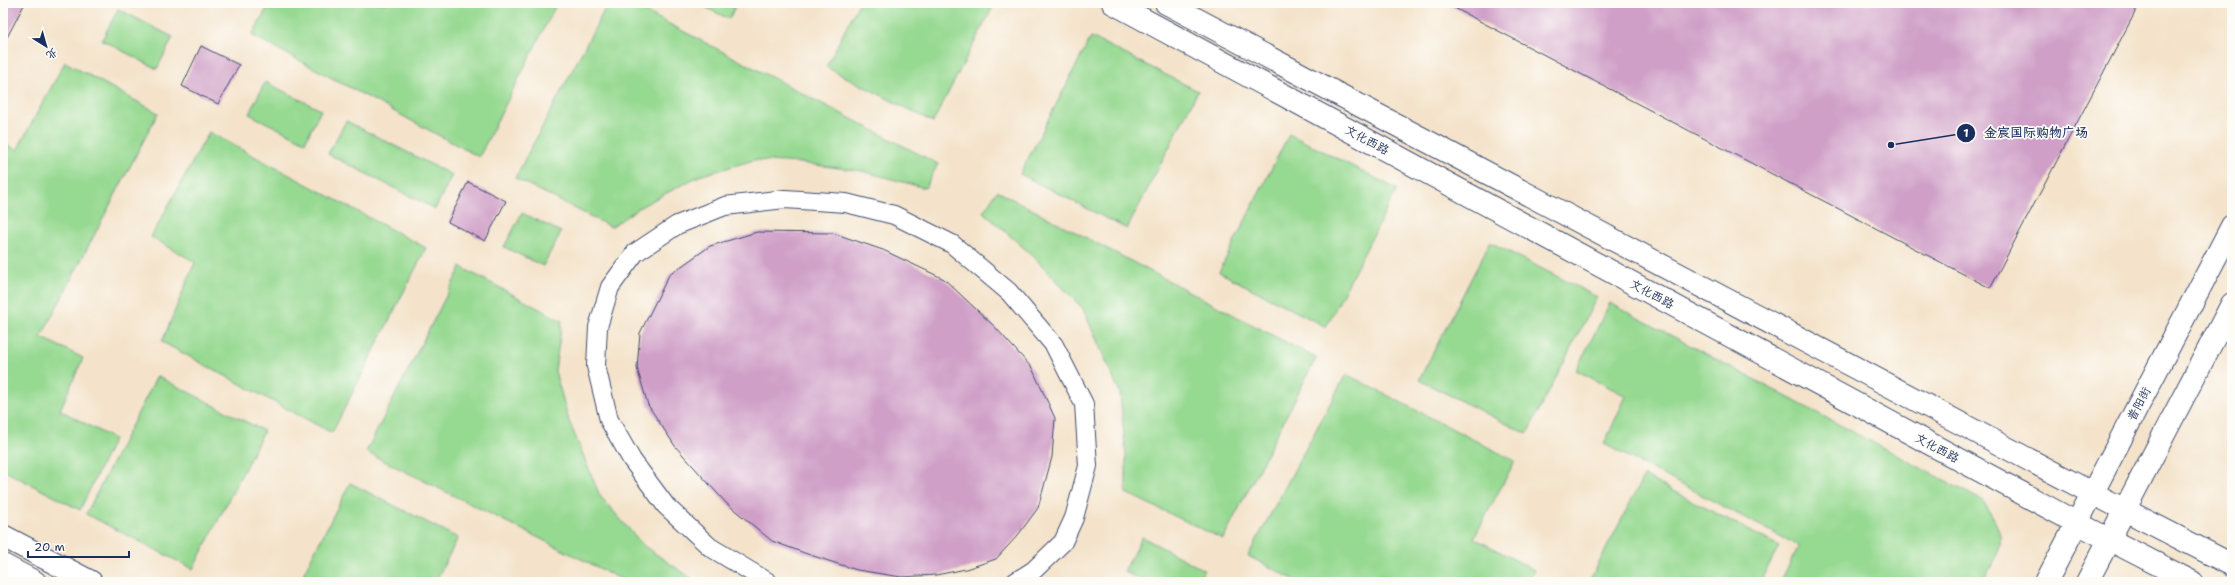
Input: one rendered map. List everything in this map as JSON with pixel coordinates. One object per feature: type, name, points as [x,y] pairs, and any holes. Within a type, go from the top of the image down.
[{"type":"street","name":"文化西路","points":[[1113,3],[2076,523],[2192,582]]},
{"type":"street","points":[[1166,3],[2092,493],[2125,508],[2232,565]]},
{"type":"street","name":"普阳街","points":[[2046,582],[2232,226]]},
{"type":"street","points":[[2087,582],[2232,304]]},
{"type":"street","points":[[3,536],[91,582]]},
{"type":"street","points":[[3,565],[34,582]]},
{"type":"lane","points":[[768,582],[710,547],[666,506],[632,460],[609,420],[596,366],[598,327],[610,287],[635,253],[677,225],[726,206],[785,198],[846,203],[894,215],[952,244],[1009,292],[1054,345],[1084,404],[1088,466],[1074,518],[1063,542],[1034,570],[1015,582]]},
{"type":"green space","points":[[270,3],[557,3],[479,157],[252,35]]},
{"type":"green space","points":[[608,3],[629,3],[938,164],[925,188],[862,171],[800,163],[754,160],[699,176],[642,206],[611,227],[515,178]]},
{"type":"green space","points":[[697,3],[737,3],[729,19]]},
{"type":"green space","points":[[859,3],[995,3],[933,122],[826,67]]},
{"type":"green space","points":[[118,9],[173,37],[157,69],[102,40]]},
{"type":"green space","points":[[1091,37],[1198,91],[1127,229],[1020,174]]},
{"type":"green space","points":[[65,62],[158,113],[41,337],[83,358],[60,410],[114,439],[80,510],[3,470],[3,143],[17,150]]},
{"type":"green space","points":[[265,82],[321,110],[305,142],[249,114]]},
{"type":"green space","points":[[346,121],[452,175],[435,209],[328,154]]},
{"type":"green space","points":[[209,132],[426,248],[332,433],[162,342],[195,262],[151,237]]},
{"type":"green space","points":[[1289,134],[1397,189],[1326,327],[1219,272]]},
{"type":"green space","points":[[997,191],[1316,358],[1223,539],[1126,493],[1126,456],[1120,393],[1083,309],[1033,256],[983,212]]},
{"type":"green space","points":[[522,213],[561,232],[543,266],[504,247]]},
{"type":"green space","points":[[1490,242],[1597,297],[1527,434],[1419,380]]},
{"type":"green space","points":[[461,267],[562,321],[555,371],[569,421],[600,496],[644,546],[697,582],[627,582],[366,452]]},
{"type":"green space","points":[[1610,303],[1983,501],[2000,534],[2000,542],[1999,549],[1983,582],[1780,582],[1799,546],[1604,444],[1626,396],[1576,370]]},
{"type":"green space","points":[[1346,374],[1515,461],[1474,538],[1534,570],[1528,582],[1299,582],[1248,556]]},
{"type":"green space","points":[[157,376],[264,431],[193,569],[86,514]]},
{"type":"green space","points":[[1644,476],[1779,546],[1760,582],[1589,582]]},
{"type":"green space","points":[[350,483],[458,538],[435,582],[299,582]]},
{"type":"green space","points":[[1142,537],[1204,570],[1198,582],[1144,582],[1124,571]]},
{"type":"building","points":[[3,3],[25,3],[3,45]]},
{"type":"building","points":[[1445,3],[2140,3],[1990,288]]},
{"type":"building","points":[[201,46],[239,65],[218,104],[182,86]]},
{"type":"building","points":[[468,182],[506,201],[485,241],[448,222]]},
{"type":"building","points":[[757,232],[833,233],[883,250],[944,279],[995,327],[1032,368],[1055,418],[1052,457],[1038,508],[1018,535],[996,559],[966,569],[936,575],[901,577],[857,570],[807,554],[772,541],[726,503],[675,446],[648,405],[637,368],[640,333],[669,275],[710,246]]},
{"type":"place","name":"金宸国际购物广场","points":[[1891,145]]}]
